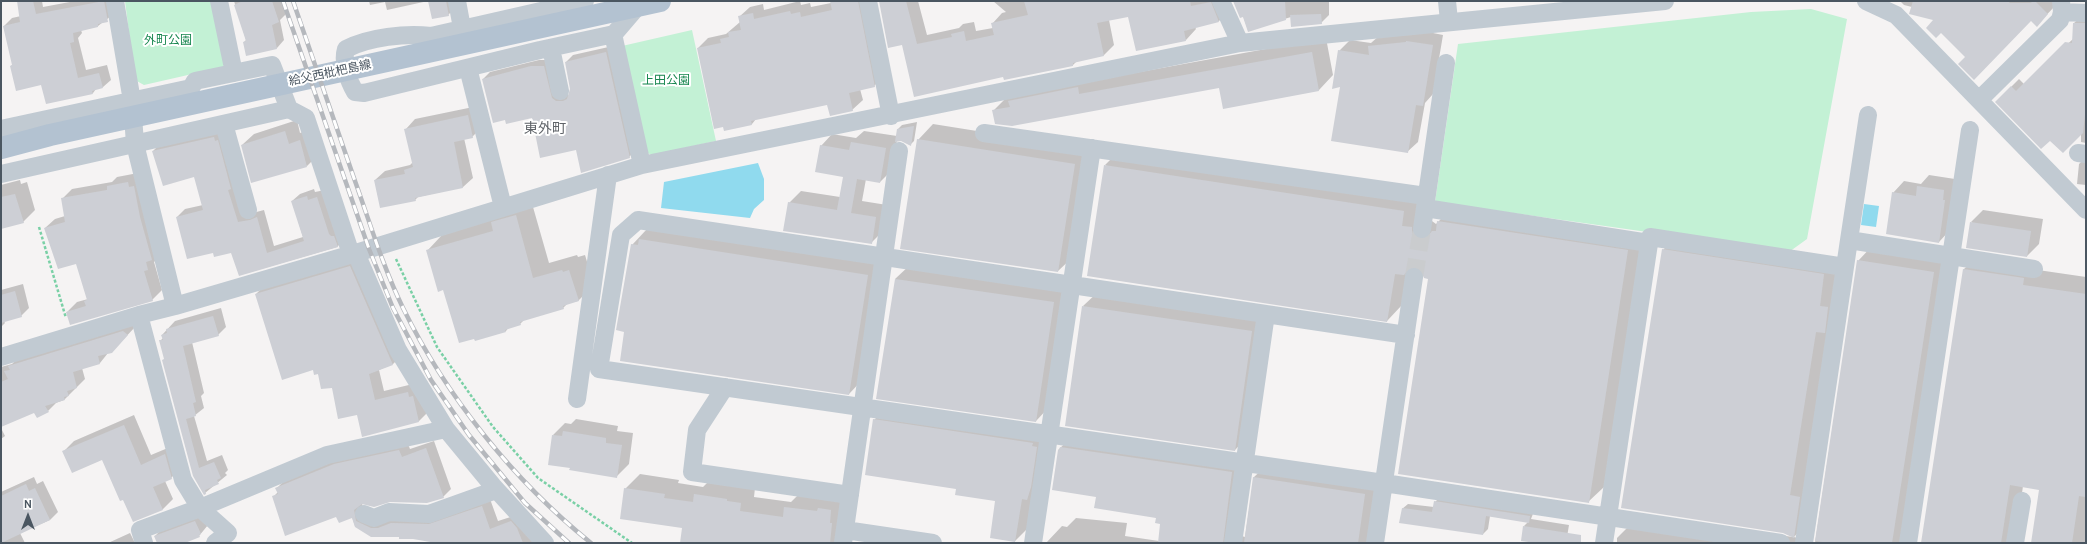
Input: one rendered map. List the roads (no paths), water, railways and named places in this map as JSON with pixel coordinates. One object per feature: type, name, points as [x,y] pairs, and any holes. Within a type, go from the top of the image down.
[{"type":"main road","name":"給父西枇杷島線","points":[[1,148],[458,37],[599,16],[660,1]]},
{"type":"street","points":[[115,1],[132,101],[135,144],[175,306]]},
{"type":"street","points":[[219,1],[234,72]]},
{"type":"street","points":[[457,1],[458,37]]},
{"type":"street","points":[[585,1],[458,37],[412,34],[356,44],[346,49],[343,57],[350,84],[355,92],[364,94],[613,34],[638,6]]},
{"type":"street","points":[[608,1],[638,6]]},
{"type":"street","points":[[868,1],[891,116]]},
{"type":"street","points":[[1221,1],[1240,43]]},
{"type":"street","points":[[1447,1],[1448,21]]},
{"type":"street","points":[[1,357],[139,315],[175,306],[388,243],[642,165],[891,116],[1240,43],[1448,21],[1665,1]]},
{"type":"street","points":[[1866,1],[1896,15],[2086,210]]},
{"type":"street","points":[[1979,100],[2060,20],[2062,6],[2086,13]]},
{"type":"street","points":[[613,34],[642,165]]},
{"type":"street","points":[[551,48],[560,91]]},
{"type":"street","points":[[1422,229],[1446,63]]},
{"type":"street","points":[[1,129],[191,88],[195,81],[272,64],[289,109]]},
{"type":"street","points":[[468,68],[503,207]]},
{"type":"street","points":[[1,174],[289,109],[306,118],[353,253],[398,350],[446,429],[496,490],[545,543]]},
{"type":"street","points":[[1804,543],[1868,115]]},
{"type":"street","points":[[224,124],[248,210]]},
{"type":"street","points":[[1908,543],[1970,130]]},
{"type":"street","points":[[984,133],[1092,148],[1426,202],[1649,243]]},
{"type":"street","points":[[1033,543],[1092,148]]},
{"type":"street","points":[[899,151],[844,536],[933,543]]},
{"type":"street","points":[[577,399],[608,175]]},
{"type":"street","points":[[1406,335],[638,220],[621,235],[599,369],[1245,462],[1781,543]]},
{"type":"street","points":[[1604,543],[1650,237],[1845,267]]},
{"type":"street","points":[[1849,240],[2034,269]]},
{"type":"street","points":[[1374,543],[1414,277]]},
{"type":"street","points":[[1233,543],[1266,314]]},
{"type":"street","points":[[139,315],[183,480],[200,508],[228,533],[215,543]]},
{"type":"street","points":[[725,387],[697,430],[692,472],[850,495]]},
{"type":"street","points":[[144,543],[140,530],[200,508],[327,455],[446,429]]},
{"type":"street","points":[[364,514],[374,518],[390,512],[429,514],[496,490]]},
{"type":"street","points":[[2015,543],[2022,500]]},
{"type":"water","points":[[758,163],[764,179],[764,200],[754,209],[750,218],[661,208],[664,182]]},
{"type":"water","points":[[1864,204],[1879,206],[1876,227],[1861,225]]},
{"type":"tunnel","points":[[1414,277],[1422,229]]},
{"type":"railway","points":[[283,1],[369,249],[393,308],[431,380],[469,435],[525,503],[569,543]]},
{"type":"railway","points":[[293,1],[383,261],[403,308],[420,341],[461,405],[509,465],[563,519],[591,543]]},
{"type":"district","name":"東外町","points":[[545,129]]},
{"type":"park label","name":"外町公園","points":[[168,40]]},
{"type":"park label","name":"上田公園","points":[[666,80]]}]
